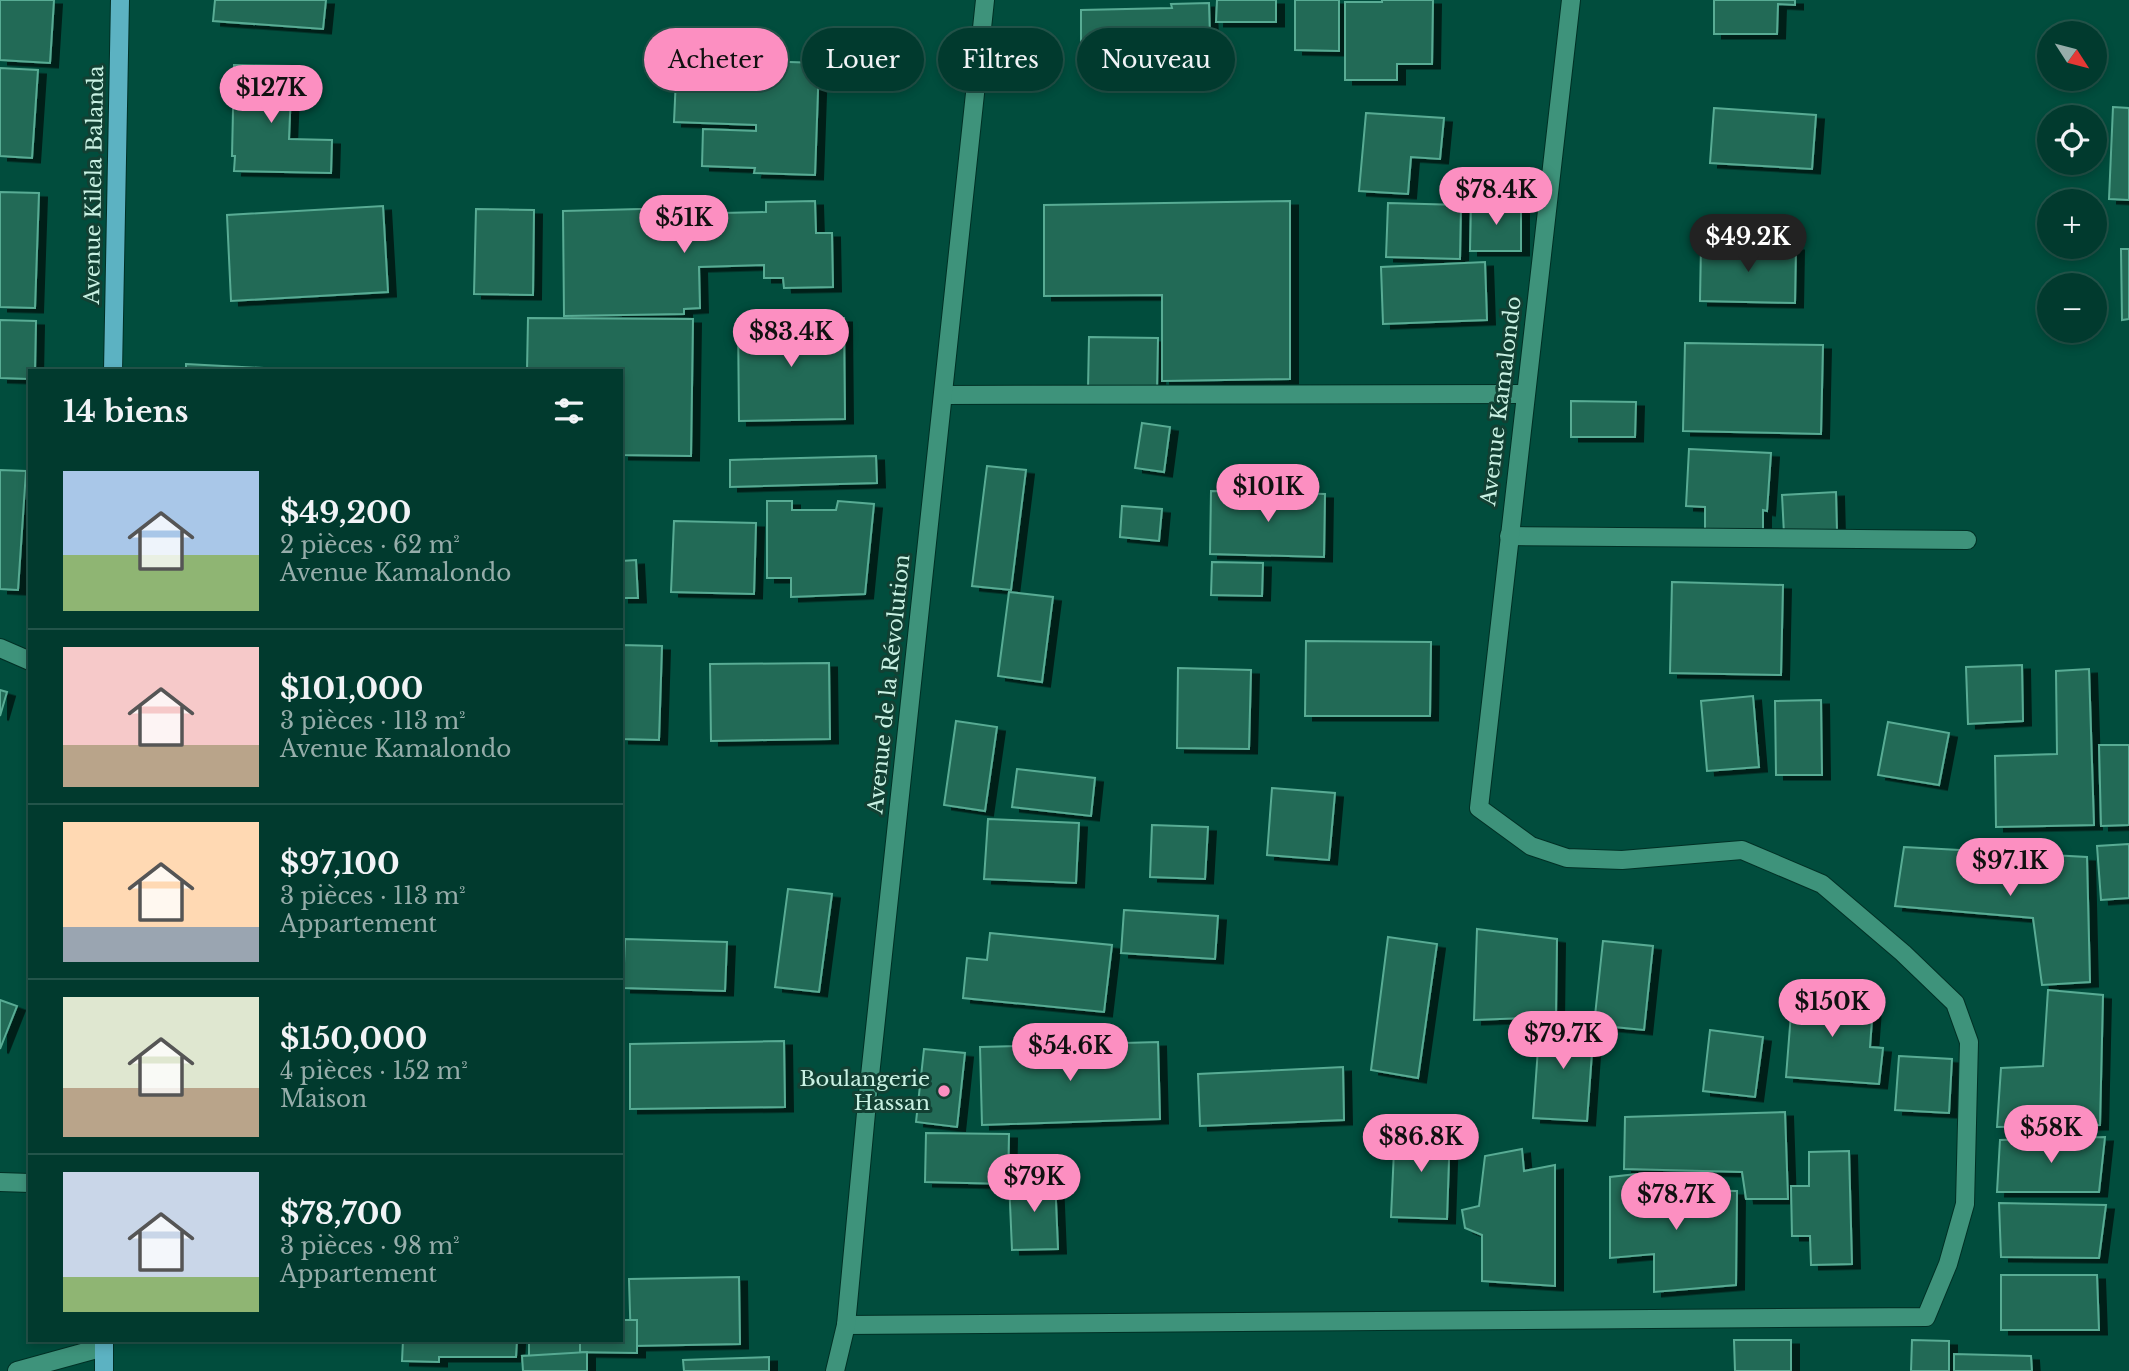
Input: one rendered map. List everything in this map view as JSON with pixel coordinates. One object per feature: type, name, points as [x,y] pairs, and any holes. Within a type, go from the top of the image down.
[{"type":"main road","name":"Avenue Kilela Balanda","points":[[113,369],[120,0]]},
{"type":"main road","points":[[104,1344],[104,1371]]},
{"type":"street","name":"Avenue de la Révolution","points":[[835,1371],[846,1325],[867,1099],[985,0]]},
{"type":"street","name":"Avenue Kamalondo","points":[[846,1325],[1926,1317],[1948,1264],[1965,1204],[1969,1042],[1955,1003],[1903,953],[1822,884],[1742,850],[1622,860],[1567,858],[1531,846],[1479,808],[1571,0]]},
{"type":"street","points":[[943,395],[1525,394]]},
{"type":"street","points":[[1509,536],[1967,540]]},
{"type":"street","points":[[0,648],[28,660]]},
{"type":"street","points":[[0,1182],[28,1184]]},
{"type":"street","points":[[17,1371],[104,1344]]},
{"type":"building","points":[[0,0],[54,0],[50,63],[0,60]]},
{"type":"building","points":[[215,0],[326,0],[323,29],[213,21]]},
{"type":"building","points":[[1217,0],[1276,0],[1276,22],[1216,22]]},
{"type":"building","points":[[1295,0],[1339,0],[1339,51],[1295,50]]},
{"type":"building","points":[[1433,0],[1432,64],[1397,64],[1397,80],[1345,80],[1345,2]]},
{"type":"building","points":[[1714,0],[1795,0],[1795,5],[1778,4],[1777,34],[1714,34]]},
{"type":"building","points":[[1209,3],[1210,28],[1081,28],[1081,10],[1172,8],[1171,4]]},
{"type":"building","points":[[788,62],[802,62],[802,91],[818,91],[815,175],[754,173],[755,168],[702,166],[703,129],[756,131],[756,125],[674,122],[675,91],[788,91]]},
{"type":"building","points":[[234,65],[292,66],[289,139],[332,140],[331,173],[234,171]]},
{"type":"building","points":[[0,68],[38,70],[32,158],[0,156]]},
{"type":"building","points":[[2113,107],[2129,108],[2129,200],[2109,199]]},
{"type":"building","points":[[1714,108],[1816,115],[1812,169],[1710,163]]},
{"type":"building","points":[[1366,113],[1444,118],[1440,159],[1411,157],[1408,194],[1359,191]]},
{"type":"building","points":[[0,192],[39,193],[35,308],[0,307]]},
{"type":"building","points":[[815,201],[816,233],[832,233],[833,287],[784,288],[783,278],[764,278],[764,265],[699,267],[700,308],[684,309],[684,314],[564,316],[563,211],[679,208],[679,214],[766,212],[766,202]]},
{"type":"building","points":[[1290,201],[1290,379],[1162,381],[1162,295],[1044,296],[1044,205]]},
{"type":"building","points":[[1388,203],[1461,205],[1460,259],[1386,257]]},
{"type":"building","points":[[1471,203],[1521,203],[1521,251],[1470,251]]},
{"type":"building","points":[[383,206],[388,292],[231,301],[227,215]]},
{"type":"building","points":[[476,209],[534,210],[533,295],[474,294]]},
{"type":"building","points":[[1701,245],[1796,246],[1795,303],[1700,301]]},
{"type":"building","points":[[2121,249],[2129,249],[2129,319],[2122,320]]},
{"type":"building","points":[[1485,262],[1487,320],[1383,324],[1381,267]]},
{"type":"building","points":[[528,318],[693,319],[691,456],[623,455],[623,369],[527,369]]},
{"type":"building","points":[[844,318],[845,419],[739,421],[738,319]]},
{"type":"building","points":[[0,320],[36,321],[35,369],[28,369],[28,379],[0,378]]},
{"type":"building","points":[[1089,337],[1158,338],[1157,390],[1088,390]]},
{"type":"building","points":[[1685,343],[1823,345],[1821,434],[1683,431]]},
{"type":"building","points":[[186,364],[282,369],[186,369]]},
{"type":"building","points":[[1571,401],[1636,402],[1635,437],[1571,437]]},
{"type":"building","points":[[1142,423],[1170,427],[1164,472],[1135,468]]},
{"type":"building","points":[[1689,449],[1771,453],[1767,511],[1763,510],[1763,532],[1705,532],[1705,507],[1686,506]]},
{"type":"building","points":[[876,456],[877,483],[730,487],[730,460]]},
{"type":"building","points":[[987,466],[1026,470],[1011,590],[972,586]]},
{"type":"building","points":[[0,470],[26,471],[18,590],[0,589]]},
{"type":"building","points":[[1211,491],[1325,494],[1324,557],[1210,554]]},
{"type":"building","points":[[1836,492],[1837,532],[1784,534],[1782,495]]},
{"type":"building","points":[[767,501],[792,501],[792,510],[836,510],[838,501],[874,504],[865,594],[791,597],[791,578],[767,578]]},
{"type":"building","points":[[1122,506],[1162,509],[1159,541],[1120,537]]},
{"type":"building","points":[[674,521],[756,523],[754,594],[671,592]]},
{"type":"building","points":[[636,560],[638,598],[623,598],[623,561]]},
{"type":"building","points":[[1212,562],[1263,563],[1262,596],[1211,595]]},
{"type":"building","points":[[1672,582],[1783,585],[1781,675],[1670,673]]},
{"type":"building","points":[[1009,592],[1053,597],[1042,682],[998,676]]},
{"type":"building","points":[[1306,641],[1431,642],[1430,716],[1305,716]]},
{"type":"building","points":[[623,645],[662,646],[659,740],[623,739]]},
{"type":"building","points":[[829,663],[830,739],[711,741],[710,664]]},
{"type":"building","points":[[2022,665],[2023,721],[1968,724],[1966,667]]},
{"type":"building","points":[[1178,668],[1251,670],[1249,749],[1177,748]]},
{"type":"building","points":[[2089,669],[2094,825],[1996,827],[1995,756],[2057,754],[2056,671]]},
{"type":"building","points":[[0,690],[7,692],[0,716]]},
{"type":"building","points":[[1753,696],[1759,767],[1707,771],[1701,701]]},
{"type":"building","points":[[1821,700],[1822,775],[1776,775],[1775,701]]},
{"type":"building","points":[[956,721],[997,727],[985,811],[944,805]]},
{"type":"building","points":[[1888,722],[1949,733],[1939,785],[1878,775]]},
{"type":"building","points":[[2099,745],[2129,745],[2129,825],[2101,826]]},
{"type":"building","points":[[1017,769],[1095,778],[1091,816],[1012,807]]},
{"type":"building","points":[[1272,788],[1335,793],[1329,860],[1267,855]]},
{"type":"building","points":[[988,819],[1079,823],[1076,883],[984,879]]},
{"type":"building","points":[[1152,825],[1208,827],[1205,879],[1150,877]]},
{"type":"building","points":[[2129,844],[2129,898],[2101,900],[2097,846]]},
{"type":"building","points":[[1904,847],[2087,857],[2090,982],[2042,985],[2033,918],[1895,906]]},
{"type":"building","points":[[788,889],[832,894],[819,992],[775,987]]},
{"type":"building","points":[[1124,910],[1218,916],[1215,959],[1121,953]]},
{"type":"building","points":[[1477,929],[1557,939],[1556,1017],[1474,1020]]},
{"type":"building","points":[[990,933],[1112,945],[1104,1012],[963,998],[967,958],[987,960]]},
{"type":"building","points":[[1388,937],[1437,944],[1418,1078],[1371,1070]]},
{"type":"building","points":[[625,939],[727,942],[725,991],[623,988]]},
{"type":"building","points":[[1603,941],[1653,946],[1644,1030],[1594,1025]]},
{"type":"building","points":[[1793,988],[1853,992],[1852,1005],[1873,1006],[1870,1047],[1883,1048],[1879,1084],[1786,1077]]},
{"type":"building","points":[[2048,990],[2103,995],[2100,1125],[1997,1127],[2001,1068],[2043,1066]]},
{"type":"building","points":[[0,1000],[17,1006],[0,1049]]},
{"type":"building","points":[[1540,1021],[1594,1025],[1587,1121],[1533,1118]]},
{"type":"building","points":[[1710,1030],[1763,1037],[1755,1097],[1703,1091]]},
{"type":"building","points":[[784,1041],[785,1107],[630,1109],[630,1044]]},
{"type":"building","points":[[1158,1042],[1160,1119],[982,1125],[980,1047]]},
{"type":"building","points":[[924,1049],[965,1053],[957,1127],[916,1122]]},
{"type":"building","points":[[1899,1056],[1952,1059],[1949,1113],[1895,1110]]},
{"type":"building","points":[[1343,1067],[1344,1120],[1200,1126],[1198,1074]]},
{"type":"building","points":[[1785,1112],[1788,1199],[1746,1199],[1742,1172],[1624,1169],[1625,1117]]},
{"type":"building","points":[[1395,1128],[1450,1130],[1447,1219],[1391,1217]]},
{"type":"building","points":[[926,1133],[1009,1134],[1008,1184],[925,1182]]},
{"type":"building","points":[[2105,1137],[2099,1192],[1997,1192],[2000,1140]]},
{"type":"building","points":[[1522,1149],[1524,1171],[1555,1165],[1555,1286],[1482,1281],[1482,1235],[1465,1228],[1462,1210],[1479,1206],[1485,1156]]},
{"type":"building","points":[[1849,1151],[1852,1264],[1811,1265],[1810,1236],[1792,1236],[1791,1186],[1809,1186],[1809,1152]]},
{"type":"building","points":[[1646,1173],[1652,1190],[1737,1191],[1736,1285],[1654,1292],[1654,1254],[1610,1258],[1610,1177]]},
{"type":"building","points":[[1055,1178],[1058,1249],[1012,1250],[1009,1180]]},
{"type":"building","points":[[1999,1203],[2106,1205],[2099,1258],[2001,1257]]},
{"type":"building","points":[[2001,1275],[2097,1275],[2099,1330],[2001,1330]]},
{"type":"building","points":[[739,1277],[740,1344],[631,1346],[629,1279]]},
{"type":"building","points":[[623,1320],[637,1320],[637,1353],[571,1352],[571,1342],[623,1342]]},
{"type":"building","points":[[1734,1340],[1791,1340],[1791,1371],[1735,1371]]},
{"type":"building","points":[[1912,1340],[1949,1341],[1949,1371],[1911,1371]]},
{"type":"building","points":[[403,1342],[517,1342],[516,1357],[439,1357],[439,1362],[402,1361]]},
{"type":"building","points":[[529,1342],[580,1342],[580,1362],[529,1362]]},
{"type":"building","points":[[587,1352],[587,1371],[523,1371],[522,1356]]},
{"type":"building","points":[[1954,1354],[2031,1356],[2032,1371],[1954,1371]]},
{"type":"building","points":[[769,1357],[769,1371],[684,1371],[683,1360]]},
{"type":"place","name":"Boulangerie Hassan","points":[[944,1091]]}]
